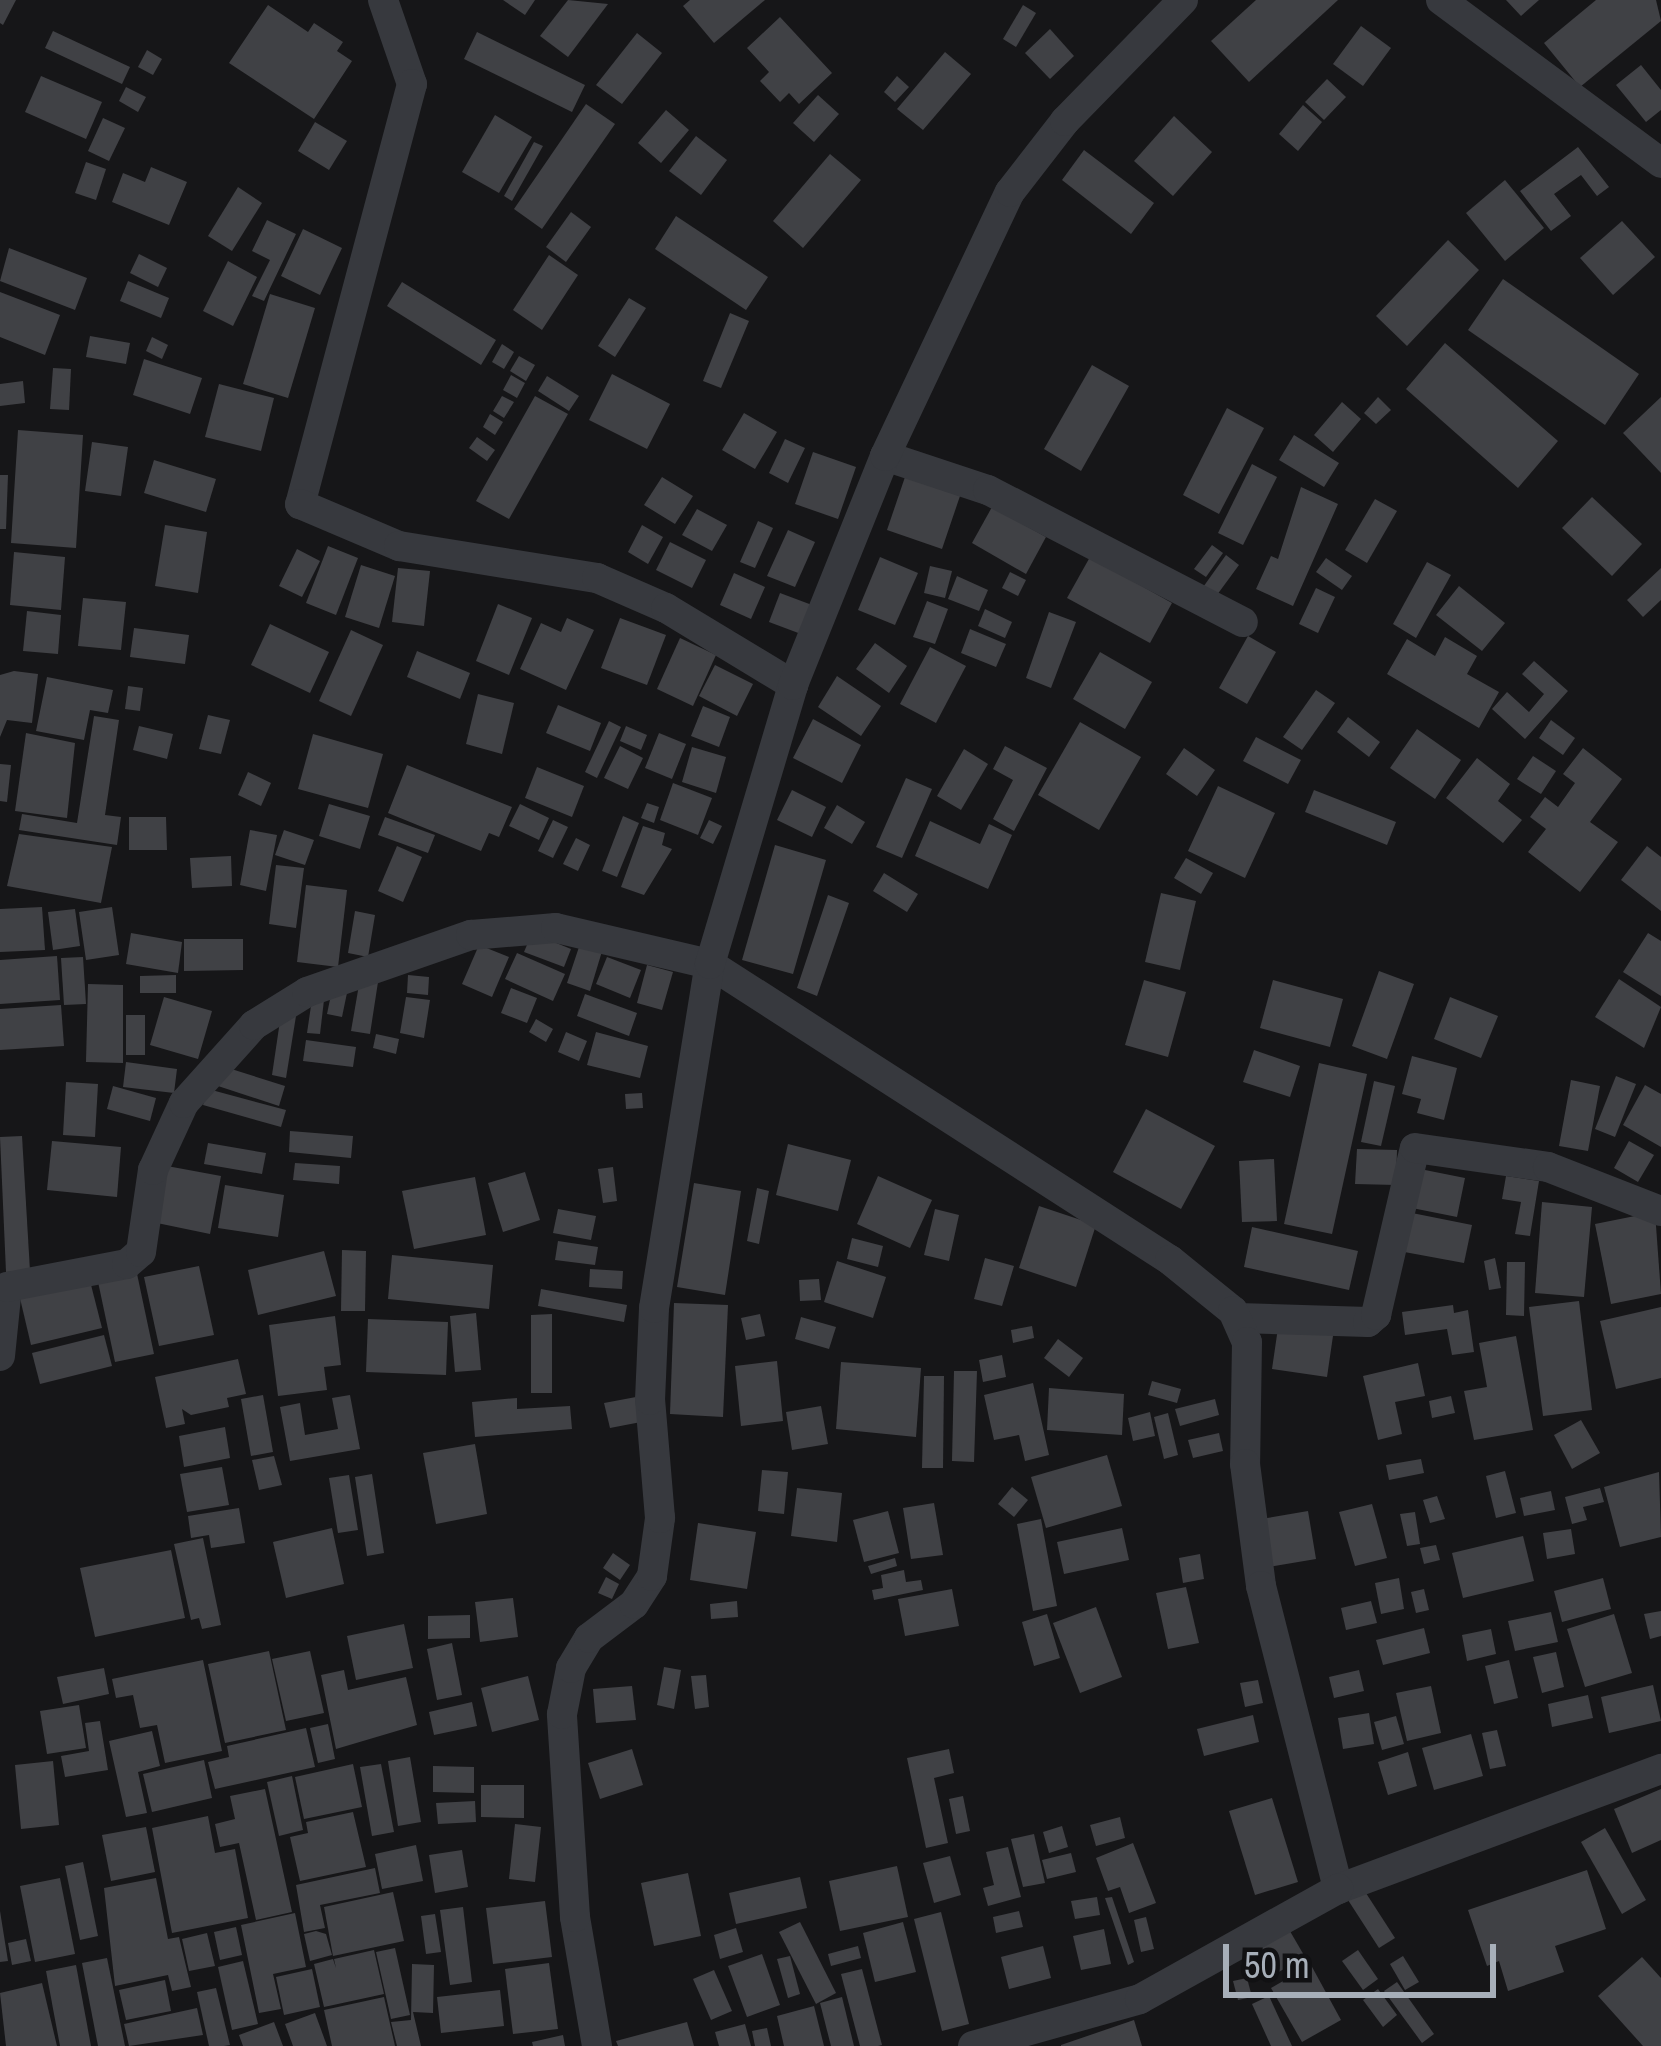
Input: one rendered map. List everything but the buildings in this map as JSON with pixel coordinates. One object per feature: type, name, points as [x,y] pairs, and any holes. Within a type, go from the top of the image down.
[{"type":"street","points":[[382,0],[412,84],[300,503],[399,546],[597,578],[666,608],[793,685]]},
{"type":"street","points":[[597,2046],[575,1917],[562,1714],[571,1668],[589,1639],[634,1604],[652,1576],[660,1518],[650,1400],[654,1308],[710,964],[793,685],[885,456],[1010,191],[1065,121],[1183,0]]},
{"type":"street","points":[[1442,0],[1661,163]]},
{"type":"street","points":[[885,456],[988,490],[1243,622]]},
{"type":"street","points":[[0,1356],[4,1287],[127,1264],[141,1252],[153,1170],[184,1103],[254,1025],[307,992],[471,934],[556,928],[710,964],[1170,1260],[1238,1318],[1247,1342],[1245,1464],[1261,1586],[1338,1889]]},
{"type":"street","points":[[1238,1318],[1368,1322],[1376,1315],[1415,1148],[1548,1167],[1661,1211]]},
{"type":"street","points":[[974,2046],[1043,2035],[1140,1999],[1338,1889],[1661,1769]]}]
